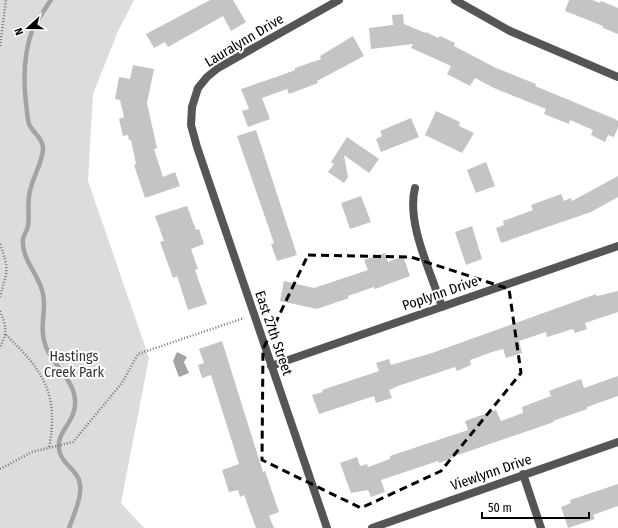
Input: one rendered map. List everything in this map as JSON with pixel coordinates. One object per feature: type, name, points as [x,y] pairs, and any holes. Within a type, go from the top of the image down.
[{"type":"street","name":"Lauralynn Drive","points":[[197,147],[191,125],[192,107],[198,88],[207,78],[218,68],[339,0]]},
{"type":"street","points":[[455,0],[510,31],[618,77]]},
{"type":"street","name":"East 27th Street","points":[[197,147],[327,528]]},
{"type":"street","points":[[415,188],[412,206],[415,227],[442,306]]},
{"type":"street","name":"Poplynn Drive","points":[[272,366],[618,246]]},
{"type":"street","name":"Viewlynn Drive","points":[[372,528],[618,442]]},
{"type":"street","points":[[523,474],[541,528]]},
{"type":"path","points":[[0,46],[6,0]]},
{"type":"path","points":[[0,244],[7,264],[7,276],[0,297]]},
{"type":"path","points":[[0,311],[5,324],[6,334],[0,348]]},
{"type":"path","points":[[0,469],[32,452],[65,445],[73,442],[79,437],[122,382],[138,354],[254,314]]},
{"type":"path","points":[[6,334],[37,367],[47,388],[53,406],[53,425],[50,448]]},
{"type":"highlighted area","points":[[308,255],[411,257],[509,289],[521,373],[441,471],[361,508],[262,460],[263,349]]},
{"type":"green space","name":"Hastings Creek Park","points":[[0,0],[134,0],[118,31],[93,94],[88,181],[149,358],[121,503],[144,528],[0,528]]},
{"type":"shaded area","points":[[177,352],[187,357],[184,362],[189,373],[179,377],[173,361]]},
{"type":"building","points":[[210,0],[233,0],[246,22],[231,31],[223,16],[168,47],[165,42],[154,48],[146,34]]},
{"type":"building","points":[[569,0],[592,0],[600,3],[601,1],[618,8],[618,34],[603,28],[603,26],[565,11]]},
{"type":"building","points":[[403,14],[404,24],[438,38],[440,36],[455,43],[454,46],[496,68],[615,119],[618,121],[618,127],[614,137],[608,135],[605,142],[591,135],[593,130],[570,120],[569,124],[544,114],[546,109],[494,88],[475,78],[470,86],[447,74],[451,66],[411,48],[413,44],[371,49],[369,28],[393,25],[392,15]]},
{"type":"building","points":[[353,36],[364,56],[317,81],[318,83],[289,94],[287,89],[262,98],[270,119],[248,127],[242,111],[249,109],[241,89],[282,75],[295,70],[295,68],[321,59],[320,56]]},
{"type":"building","points":[[133,65],[154,69],[147,103],[157,148],[154,149],[163,177],[175,172],[180,186],[145,198],[134,165],[136,164],[131,140],[129,140],[128,135],[123,136],[119,119],[124,117],[120,100],[115,99],[119,77],[130,79]]},
{"type":"building","points":[[436,111],[460,122],[459,126],[474,133],[462,153],[425,135]]},
{"type":"building","points":[[411,118],[419,137],[381,152],[376,139],[382,136],[380,131]]},
{"type":"building","points":[[256,130],[297,255],[277,261],[271,244],[274,243],[237,136]]},
{"type":"building","points":[[347,137],[379,159],[369,173],[344,155],[348,177],[344,183],[328,172],[334,164],[331,162]]},
{"type":"building","points":[[486,162],[495,186],[476,193],[467,170]]},
{"type":"building","points":[[618,176],[618,197],[591,212],[501,243],[496,228],[504,225],[503,221],[533,210],[531,205],[561,194],[564,201],[571,198],[572,201]]},
{"type":"building","points":[[361,196],[371,222],[350,229],[341,203]]},
{"type":"building","points":[[187,206],[196,230],[199,229],[204,244],[191,249],[198,269],[195,270],[207,304],[188,310],[177,276],[173,278],[160,242],[164,241],[155,216]]},
{"type":"building","points":[[472,226],[482,259],[466,265],[455,232]]},
{"type":"building","points":[[385,253],[388,262],[403,256],[410,276],[375,289],[374,287],[348,296],[349,298],[317,309],[280,301],[284,281],[314,288],[368,270],[364,260]]},
{"type":"building","points":[[618,291],[618,312],[585,323],[587,329],[575,333],[573,329],[547,337],[546,332],[519,341],[522,353],[506,358],[503,349],[492,352],[470,360],[471,365],[457,371],[455,367],[389,390],[392,398],[376,403],[374,396],[319,414],[312,395],[323,392],[322,390],[379,371],[376,363],[389,359],[391,365],[432,353],[596,294],[597,296]]},
{"type":"building","points":[[222,341],[263,472],[265,471],[279,512],[269,516],[274,528],[256,528],[244,495],[240,497],[238,490],[229,492],[222,470],[239,464],[211,375],[202,378],[198,365],[204,363],[199,349]]},
{"type":"building","points":[[618,376],[618,396],[587,407],[587,409],[553,421],[554,422],[455,456],[439,463],[438,461],[381,480],[385,492],[371,497],[368,490],[351,493],[340,463],[357,457],[360,466],[367,464],[368,467],[390,459],[390,456],[468,430],[465,421],[496,410],[501,421],[523,413],[522,407],[551,396],[549,391],[581,379],[584,388]]},
{"type":"building","points":[[618,484],[618,506],[593,515],[595,519],[568,528],[561,507],[571,503],[570,500]]},
{"type":"waterway","points":[[51,0],[33,28],[26,56],[25,94],[28,119],[29,124],[42,143],[43,150],[30,192],[28,203],[28,226],[23,238],[23,247],[43,294],[43,333],[46,347],[49,354],[67,379],[74,393],[75,408],[63,431],[59,443],[60,453],[64,461],[77,476],[80,488],[80,495],[69,528]]}]
